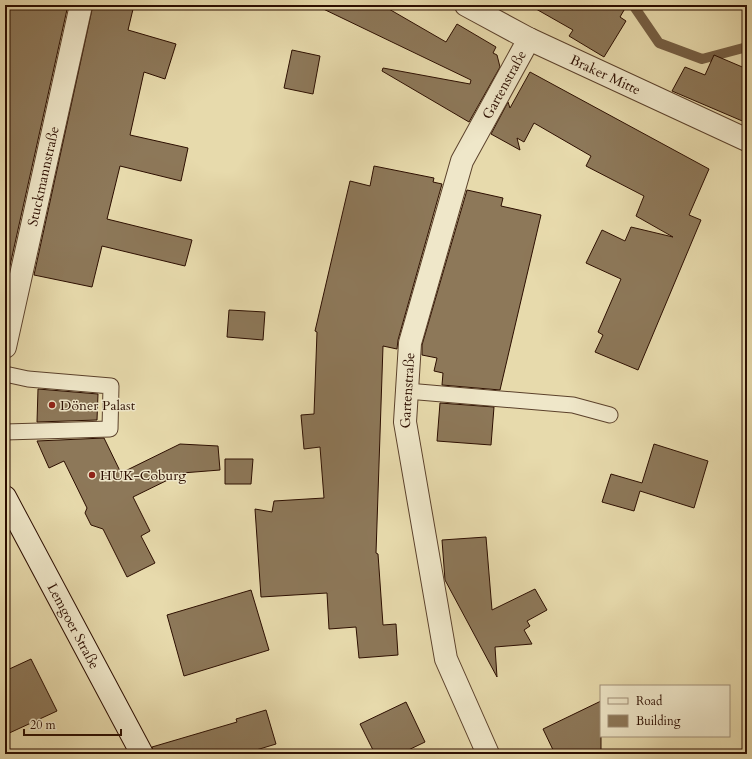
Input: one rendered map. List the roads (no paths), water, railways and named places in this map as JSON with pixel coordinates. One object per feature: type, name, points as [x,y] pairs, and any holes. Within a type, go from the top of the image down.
[{"type":"street","name":"Stuckmannstraße","points":[[5,347],[81,5]]},
{"type":"street","name":"Braker Mitte","points":[[466,5],[529,39],[747,140]]},
{"type":"street","name":"Gartenstraße","points":[[488,754],[446,659],[405,422],[410,343],[462,161],[529,39]]},
{"type":"street","name":"Lemgoer Straße","points":[[5,497],[142,754]]},
{"type":"lane","points":[[5,374],[28,380],[111,386],[111,393],[110,429],[5,432]]},
{"type":"lane","points":[[407,391],[573,405],[610,415]]},
{"type":"waterway","points":[[633,5],[659,43],[702,59],[747,47]]},
{"type":"place","name":"Döner Palast","points":[[52,405]]},
{"type":"place","name":"HUK-Coburg","points":[[92,475]]}]
